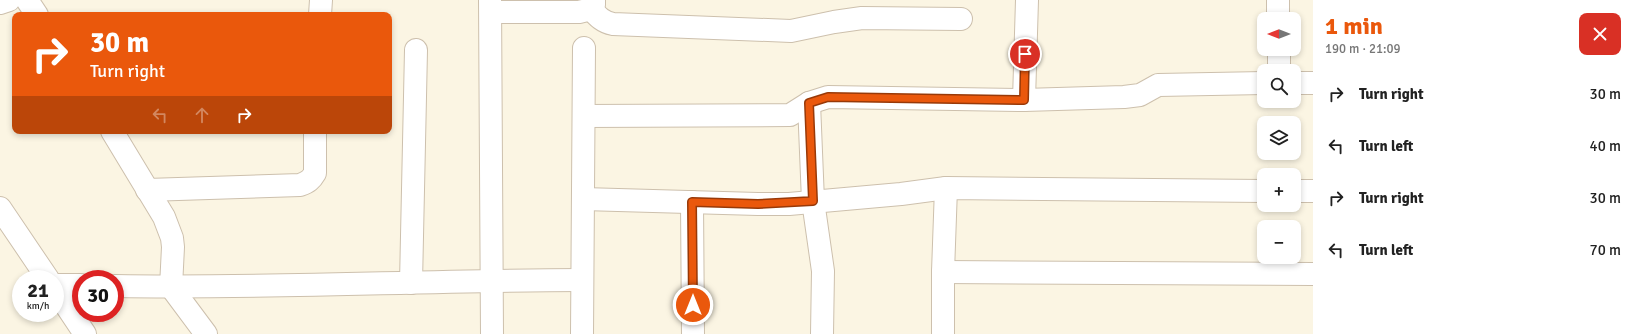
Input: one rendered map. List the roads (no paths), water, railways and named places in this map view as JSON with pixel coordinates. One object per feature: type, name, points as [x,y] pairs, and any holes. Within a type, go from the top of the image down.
[{"type":"street","points":[[0,3],[9,0]]},
{"type":"street","points":[[27,0],[35,12]]},
{"type":"street","points":[[320,12],[321,0]]},
{"type":"street","points":[[1024,100],[1027,0]]},
{"type":"street","points":[[1278,0],[1278,12]]},
{"type":"street","points":[[492,334],[490,6],[579,12],[593,5],[600,19],[606,23],[613,24],[791,31],[862,18],[961,19]]},
{"type":"street","points":[[582,334],[584,48]]},
{"type":"street","points":[[411,283],[416,50]]},
{"type":"street","points":[[584,116],[790,115],[809,103],[828,97],[1024,100],[1136,96],[1162,84],[1257,83]]},
{"type":"street","points":[[1301,83],[1313,83]]},
{"type":"street","points":[[809,103],[813,201],[823,271],[822,334]]},
{"type":"street","points":[[114,134],[164,217],[172,238],[171,287],[206,334]]},
{"type":"street","points":[[147,190],[300,185],[312,179],[315,173],[315,134]]},
{"type":"street","points":[[583,199],[758,204],[901,194],[946,188],[1257,191]]},
{"type":"street","points":[[943,334],[943,272],[946,188]]},
{"type":"street","points":[[1301,191],[1313,191]]},
{"type":"street","points":[[692,202],[693,334]]},
{"type":"street","points":[[0,208],[42,270]]},
{"type":"street","points":[[943,272],[1313,274]]},
{"type":"street","points":[[124,286],[171,287],[411,283],[492,280],[582,280]]},
{"type":"street","points":[[64,304],[80,332]]}]
